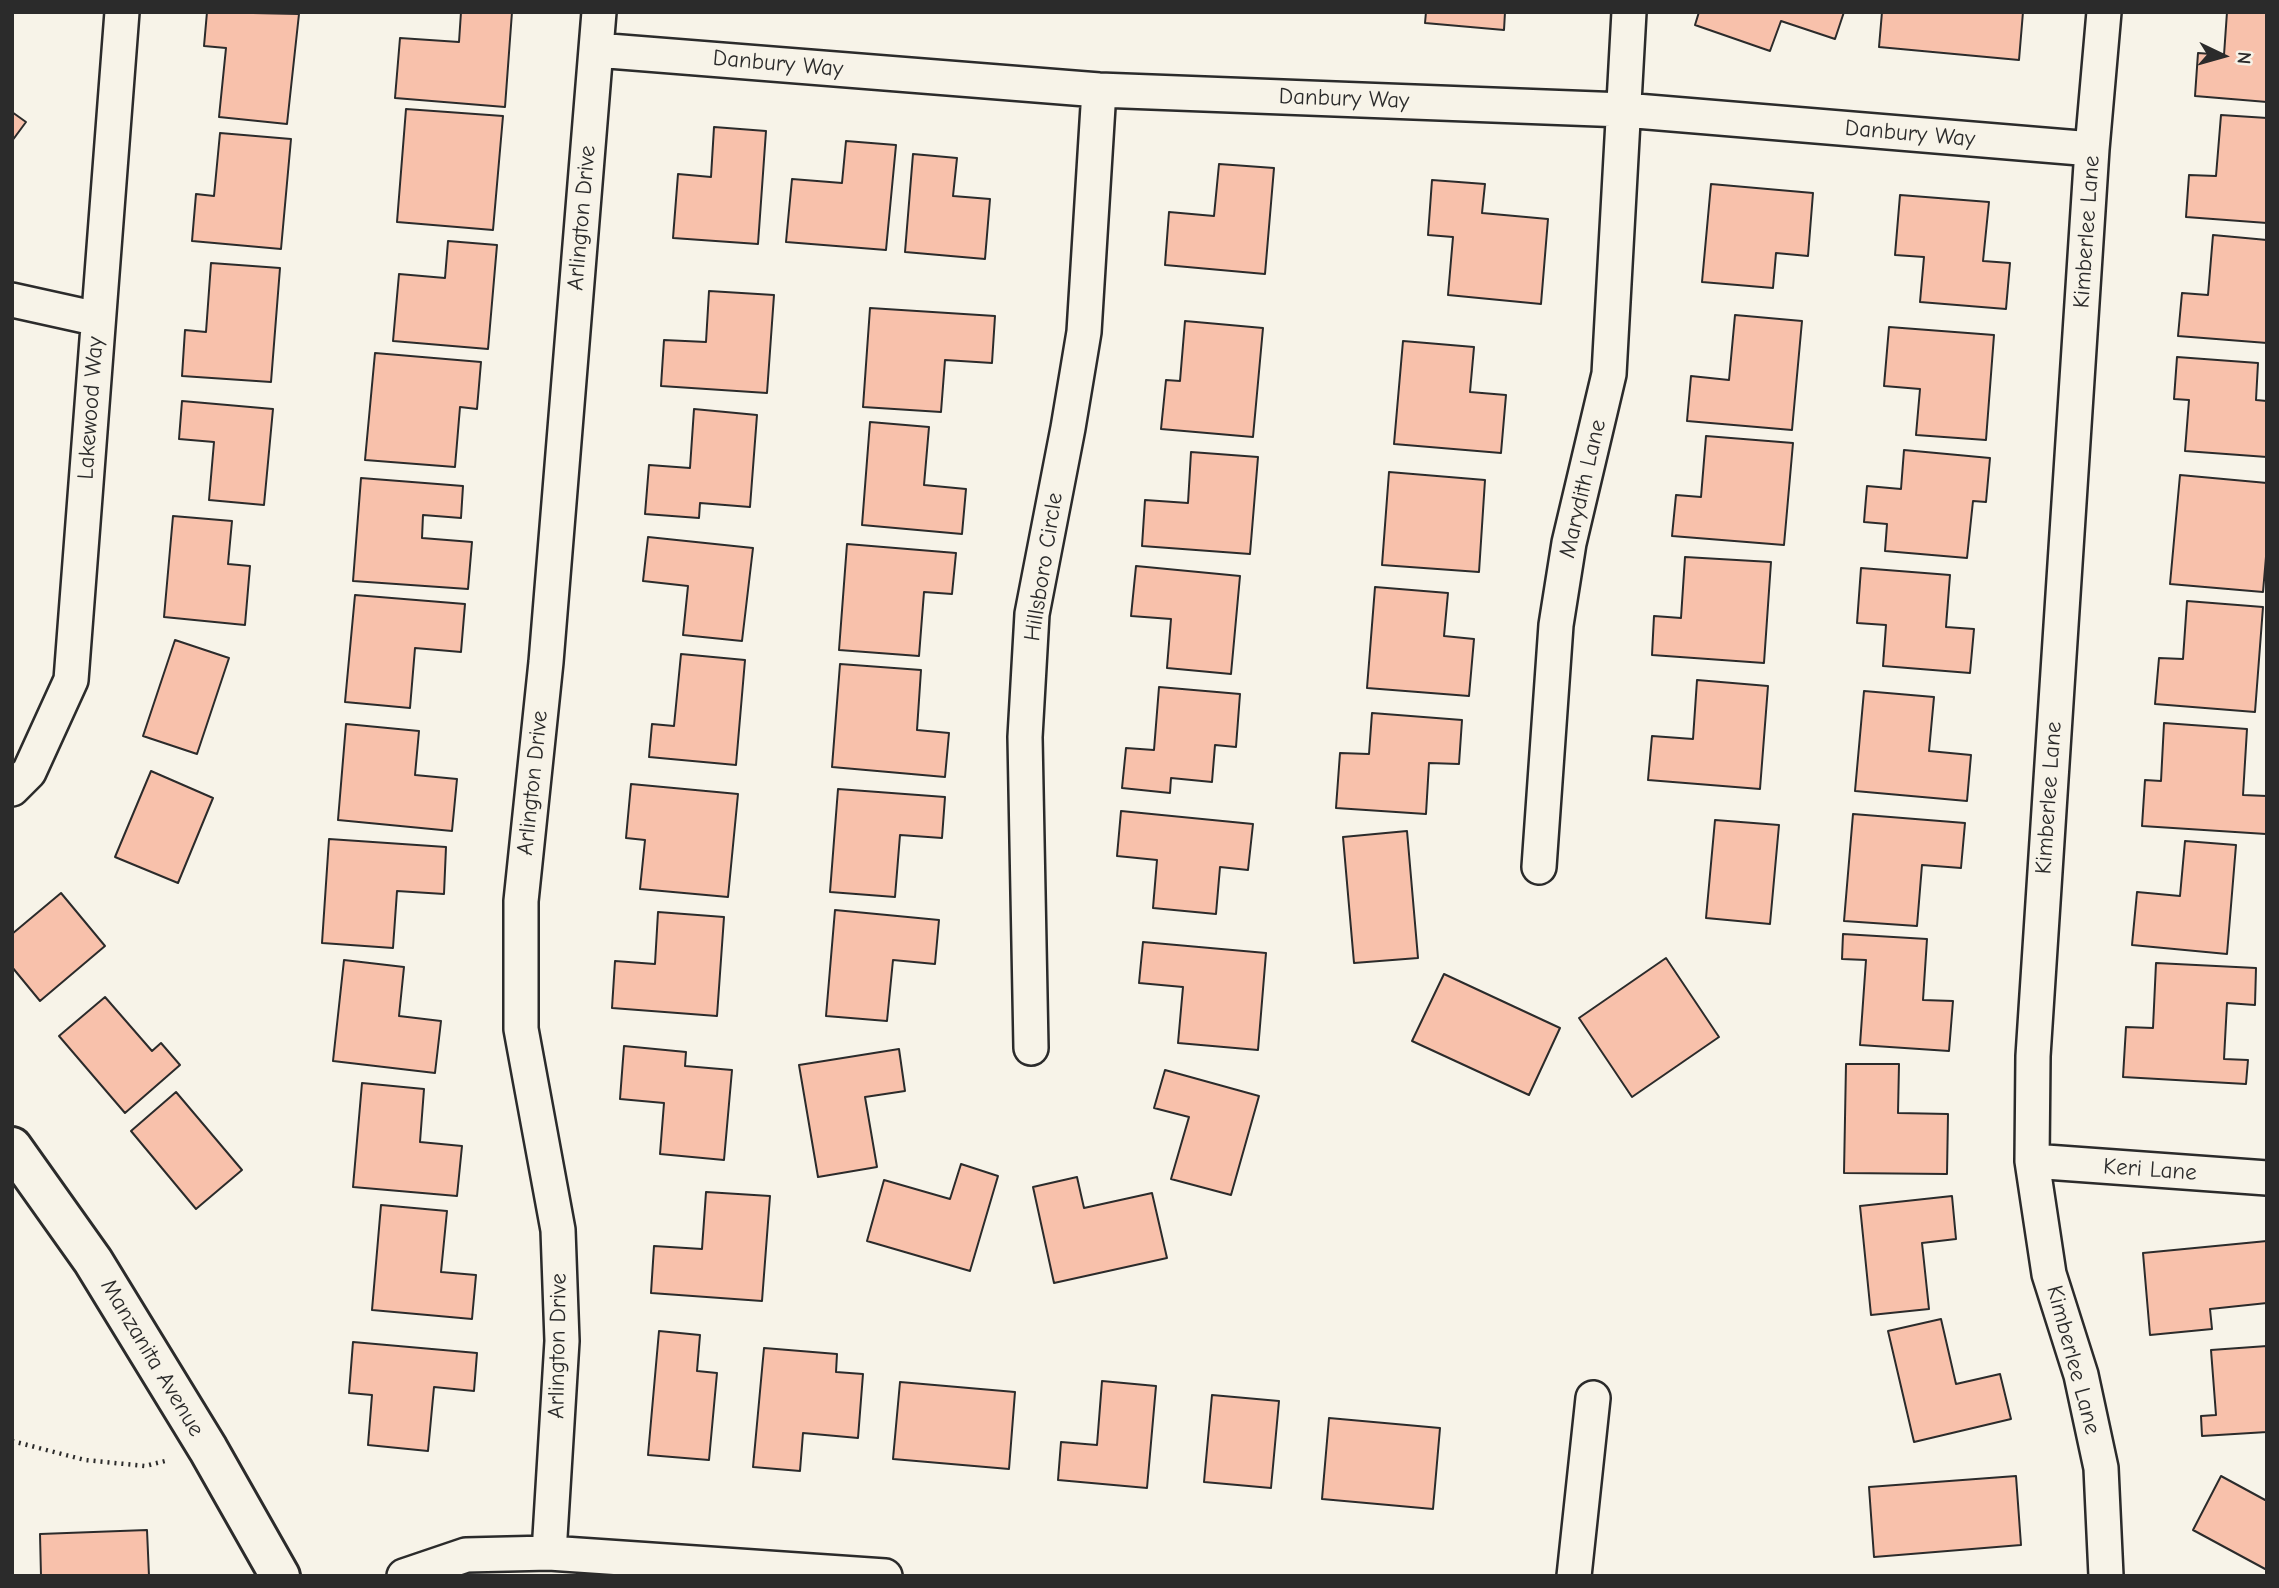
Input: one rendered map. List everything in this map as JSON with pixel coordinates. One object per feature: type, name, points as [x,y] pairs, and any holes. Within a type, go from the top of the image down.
[{"type":"street","name":"Lakewood Way","points":[[12,789],[29,772],[71,680],[122,12]]},
{"type":"street","name":"Arlington Drive","points":[[549,1553],[562,1340],[558,1230],[521,1029],[521,901],[546,662],[599,12]]},
{"type":"street","name":"Marydith Lane","points":[[1539,867],[1556,625],[1569,543],[1609,374],[1629,12]]},
{"type":"street","name":"Kimberlee Lane","points":[[2104,12],[2092,149],[2034,1044],[2032,1161],[2049,1274],[2081,1375],[2101,1468],[2106,1576]]},
{"type":"street","name":"Danbury Way","points":[[596,50],[1099,90],[1624,110],[2092,149]]},
{"type":"street","name":"Hillsboro Circle","points":[[1031,1048],[1025,737],[1032,614],[1084,331],[1099,90]]},
{"type":"street","points":[[12,300],[98,318]]},
{"type":"street","name":"Manzanita Avenue","points":[[12,1147],[93,1261],[208,1449],[280,1576]]},
{"type":"street","name":"Keri Lane","points":[[2032,1161],[2267,1178]]},
{"type":"street","points":[[1574,1576],[1593,1398]]},
{"type":"street","points":[[404,1576],[466,1555],[549,1553],[885,1576]]},
{"type":"path","points":[[12,1441],[85,1460],[145,1466],[208,1449]]},
{"type":"building","points":[[207,12],[299,14],[287,124],[219,117],[226,48],[204,46]]},
{"type":"building","points":[[461,12],[512,12],[505,107],[395,98],[400,38],[459,42]]},
{"type":"building","points":[[1426,12],[1505,12],[1504,30],[1425,23]]},
{"type":"building","points":[[1699,12],[1844,12],[1835,39],[1781,21],[1770,51],[1695,25]]},
{"type":"building","points":[[1882,12],[2023,12],[2019,60],[1879,47]]},
{"type":"building","points":[[2227,12],[2267,12],[2267,102],[2195,96],[2198,53],[2224,55]]},
{"type":"building","points":[[406,109],[503,116],[493,230],[397,222]]},
{"type":"building","points":[[12,112],[26,122],[12,141]]},
{"type":"building","points":[[2221,115],[2267,118],[2267,223],[2186,217],[2189,175],[2216,176]]},
{"type":"building","points":[[714,127],[766,131],[758,244],[673,238],[678,174],[711,177]]},
{"type":"building","points":[[220,133],[291,139],[281,249],[192,241],[196,194],[214,196]]},
{"type":"building","points":[[846,141],[896,145],[886,250],[786,242],[792,179],[842,183]]},
{"type":"building","points":[[913,154],[957,158],[953,196],[990,199],[985,259],[905,252]]},
{"type":"building","points":[[1219,164],[1274,168],[1265,274],[1165,265],[1169,212],[1214,216]]},
{"type":"building","points":[[1432,180],[1485,184],[1482,213],[1548,219],[1541,304],[1448,295],[1453,237],[1428,235]]},
{"type":"building","points":[[1711,184],[1813,193],[1808,256],[1776,253],[1773,288],[1702,282]]},
{"type":"building","points":[[1900,195],[1989,202],[1983,261],[2010,263],[2006,309],[1920,302],[1924,257],[1895,255]]},
{"type":"building","points":[[2213,235],[2267,240],[2267,343],[2178,336],[2182,293],[2208,295]]},
{"type":"building","points":[[448,241],[497,245],[488,349],[393,341],[399,274],[445,278]]},
{"type":"building","points":[[211,263],[280,268],[271,382],[182,376],[185,330],[206,332]]},
{"type":"building","points":[[709,291],[774,295],[767,393],[661,386],[664,340],[706,342]]},
{"type":"building","points":[[870,308],[995,316],[992,363],[945,360],[941,412],[863,407]]},
{"type":"building","points":[[1735,315],[1802,321],[1792,430],[1687,421],[1691,376],[1729,380]]},
{"type":"building","points":[[1185,321],[1263,328],[1253,437],[1161,429],[1166,380],[1180,381]]},
{"type":"building","points":[[1889,327],[1994,335],[1986,440],[1916,435],[1920,389],[1884,386]]},
{"type":"building","points":[[1403,341],[1474,347],[1470,392],[1506,395],[1501,453],[1394,444]]},
{"type":"building","points":[[375,353],[481,362],[477,409],[460,407],[455,467],[365,460]]},
{"type":"building","points":[[2177,357],[2258,363],[2256,400],[2267,401],[2267,457],[2185,451],[2189,400],[2174,399]]},
{"type":"building","points":[[182,401],[273,409],[264,505],[209,500],[214,442],[179,439]]},
{"type":"building","points":[[694,409],[757,415],[750,507],[700,503],[699,518],[645,514],[649,465],[690,468]]},
{"type":"building","points":[[870,422],[929,427],[924,485],[966,489],[962,534],[862,525]]},
{"type":"building","points":[[1706,436],[1793,443],[1784,545],[1672,536],[1676,495],[1701,497]]},
{"type":"building","points":[[1904,450],[1990,458],[1986,502],[1973,501],[1967,558],[1885,551],[1887,524],[1864,522],[1867,486],[1901,489]]},
{"type":"building","points":[[1191,452],[1258,457],[1250,554],[1142,546],[1145,500],[1188,503]]},
{"type":"building","points":[[1389,472],[1485,480],[1479,572],[1382,565]]},
{"type":"building","points":[[2180,475],[2267,483],[2267,545],[2263,592],[2170,584]]},
{"type":"building","points":[[361,478],[463,486],[461,518],[423,515],[422,538],[472,542],[468,589],[353,581]]},
{"type":"building","points":[[173,516],[232,521],[228,564],[250,566],[245,625],[164,617]]},
{"type":"building","points":[[648,537],[753,548],[742,641],[683,635],[688,586],[643,581]]},
{"type":"building","points":[[847,544],[956,553],[952,594],[924,592],[919,656],[839,650]]},
{"type":"building","points":[[1685,557],[1771,562],[1764,663],[1652,655],[1654,616],[1681,618]]},
{"type":"building","points":[[1136,566],[1240,576],[1231,674],[1167,668],[1171,619],[1131,616]]},
{"type":"building","points":[[1861,568],[1950,575],[1946,627],[1974,629],[1970,673],[1883,666],[1886,625],[1857,623]]},
{"type":"building","points":[[1375,587],[1448,593],[1444,636],[1474,639],[1469,696],[1367,688]]},
{"type":"building","points":[[355,595],[465,604],[461,652],[415,648],[410,708],[345,702]]},
{"type":"building","points":[[2187,601],[2263,607],[2255,712],[2155,704],[2159,658],[2183,659]]},
{"type":"building","points":[[175,640],[229,658],[197,754],[143,736]]},
{"type":"building","points":[[681,654],[745,660],[736,765],[649,757],[652,724],[674,726]]},
{"type":"building","points":[[840,664],[921,670],[917,730],[949,733],[945,777],[832,767]]},
{"type":"building","points":[[1697,680],[1768,686],[1760,789],[1648,780],[1652,736],[1693,739]]},
{"type":"building","points":[[1159,687],[1240,694],[1236,747],[1215,745],[1212,782],[1171,778],[1170,793],[1122,788],[1126,748],[1154,750]]},
{"type":"building","points":[[1864,691],[1934,697],[1929,751],[1971,755],[1967,801],[1855,791]]},
{"type":"building","points":[[1372,713],[1462,720],[1459,764],[1429,763],[1426,814],[1336,808],[1340,753],[1369,754]]},
{"type":"building","points":[[2164,723],[2247,729],[2243,795],[2267,796],[2266,834],[2142,826],[2145,780],[2161,781]]},
{"type":"building","points":[[346,724],[419,731],[415,775],[457,779],[452,831],[338,820]]},
{"type":"building","points":[[151,771],[213,798],[178,883],[115,857]]},
{"type":"building","points":[[631,784],[738,794],[728,897],[640,889],[645,840],[626,838]]},
{"type":"building","points":[[838,789],[945,797],[942,838],[900,835],[895,897],[830,892]]},
{"type":"building","points":[[1121,811],[1253,824],[1248,870],[1220,867],[1216,914],[1153,908],[1157,860],[1117,856]]},
{"type":"building","points":[[1853,814],[1965,823],[1961,868],[1922,865],[1917,926],[1844,921]]},
{"type":"building","points":[[1715,820],[1779,825],[1770,924],[1706,918]]},
{"type":"building","points":[[1407,831],[1418,958],[1354,963],[1343,837]]},
{"type":"building","points":[[329,839],[446,847],[444,894],[397,891],[393,948],[322,943]]},
{"type":"building","points":[[2185,841],[2236,845],[2227,954],[2132,945],[2137,892],[2180,896]]},
{"type":"building","points":[[61,893],[105,946],[40,1001],[12,967],[12,934]]},
{"type":"building","points":[[835,910],[939,920],[935,964],[893,960],[887,1021],[826,1016]]},
{"type":"building","points":[[658,912],[724,917],[717,1016],[612,1008],[615,961],[655,964]]},
{"type":"building","points":[[1843,934],[1927,939],[1923,1000],[1953,1001],[1949,1051],[1860,1045],[1866,960],[1842,959]]},
{"type":"building","points":[[1143,942],[1266,953],[1258,1050],[1178,1043],[1183,987],[1139,983]]},
{"type":"building","points":[[1666,958],[1719,1037],[1632,1097],[1579,1018]]},
{"type":"building","points":[[344,960],[404,967],[399,1016],[441,1021],[435,1073],[333,1061]]},
{"type":"building","points":[[2156,963],[2256,968],[2255,1005],[2227,1003],[2224,1059],[2248,1060],[2246,1084],[2123,1077],[2126,1027],[2153,1028]]},
{"type":"building","points":[[1444,974],[1560,1028],[1529,1095],[1412,1041]]},
{"type":"building","points":[[105,997],[152,1051],[161,1043],[180,1065],[125,1113],[59,1036]]},
{"type":"building","points":[[624,1046],[686,1052],[685,1066],[732,1070],[724,1160],[660,1154],[664,1103],[620,1099]]},
{"type":"building","points":[[899,1049],[905,1091],[865,1097],[877,1167],[818,1177],[799,1065]]},
{"type":"building","points":[[1846,1064],[1899,1064],[1898,1113],[1948,1114],[1947,1174],[1844,1173]]},
{"type":"building","points":[[1165,1070],[1259,1096],[1231,1195],[1171,1179],[1189,1117],[1154,1108]]},
{"type":"building","points":[[362,1083],[424,1089],[420,1142],[462,1146],[457,1196],[353,1187]]},
{"type":"building","points":[[176,1092],[242,1170],[196,1209],[131,1131]]},
{"type":"building","points":[[961,1164],[998,1176],[970,1271],[867,1241],[884,1180],[950,1199]]},
{"type":"building","points":[[1077,1177],[1084,1208],[1152,1193],[1167,1258],[1054,1283],[1033,1187]]},
{"type":"building","points":[[706,1192],[770,1196],[762,1301],[651,1293],[654,1246],[702,1249]]},
{"type":"building","points":[[1952,1196],[1956,1239],[1922,1243],[1929,1309],[1871,1315],[1860,1206]]},
{"type":"building","points":[[381,1205],[447,1211],[441,1272],[476,1275],[472,1319],[372,1310]]},
{"type":"building","points":[[2267,1241],[2267,1303],[2210,1309],[2212,1329],[2150,1335],[2143,1253]]},
{"type":"building","points":[[1941,1319],[1956,1384],[2000,1374],[2011,1419],[1914,1442],[1888,1331]]},
{"type":"building","points":[[659,1331],[700,1335],[697,1371],[717,1373],[709,1460],[648,1455]]},
{"type":"building","points":[[353,1342],[477,1353],[474,1391],[434,1387],[428,1451],[368,1445],[372,1395],[349,1393]]},
{"type":"building","points":[[2267,1346],[2267,1432],[2202,1436],[2201,1416],[2216,1415],[2211,1350]]},
{"type":"building","points":[[764,1348],[837,1354],[836,1372],[863,1374],[858,1438],[803,1433],[800,1471],[753,1467]]},
{"type":"building","points":[[1102,1381],[1156,1386],[1147,1488],[1058,1480],[1061,1442],[1097,1445]]},
{"type":"building","points":[[900,1382],[1015,1392],[1009,1469],[893,1459]]},
{"type":"building","points":[[1212,1395],[1279,1401],[1271,1488],[1204,1482]]},
{"type":"building","points":[[1329,1418],[1440,1428],[1433,1509],[1322,1499]]},
{"type":"building","points":[[2016,1476],[2021,1545],[1874,1557],[1869,1487]]},
{"type":"building","points":[[2221,1476],[2267,1501],[2267,1570],[2193,1530]]},
{"type":"building","points":[[147,1530],[149,1576],[41,1576],[40,1534]]}]
